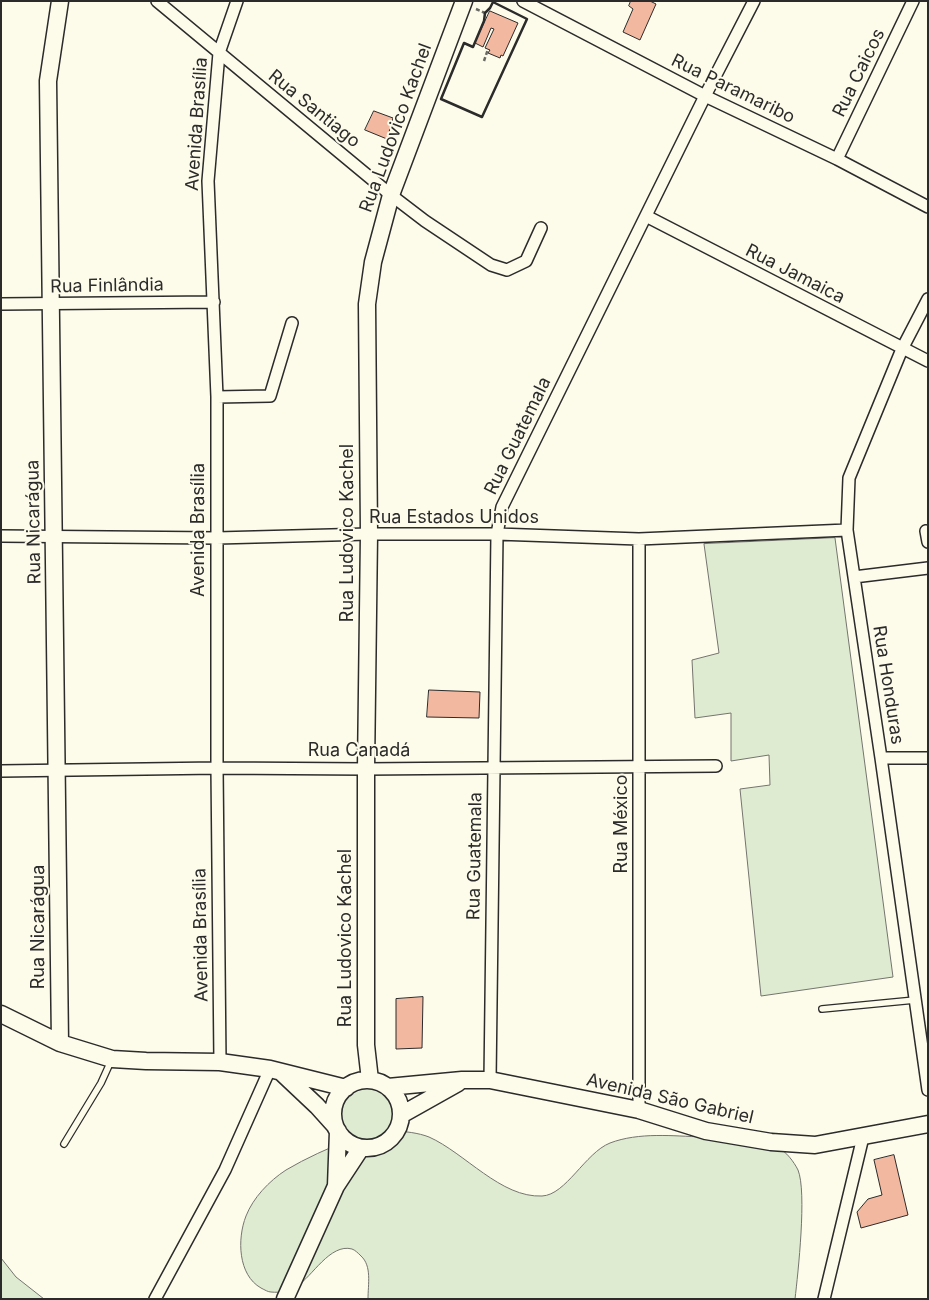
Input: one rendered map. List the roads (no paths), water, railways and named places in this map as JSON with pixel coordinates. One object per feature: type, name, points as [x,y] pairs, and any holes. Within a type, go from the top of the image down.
[{"type":"main road","name":"Rua Nicarágua","points":[[60,1],[48,81],[60,1043]]},
{"type":"main road","name":"Rua Ludovico Kachel","points":[[370,1080],[366,1045],[366,769],[369,534],[367,304],[373,262],[391,195],[464,1]]},
{"type":"main road","points":[[1,1014],[60,1043],[112,1059],[220,1062],[275,1070],[346,1088]]},
{"type":"main road","points":[[275,1070],[317,1106],[337,1129],[344,1139],[352,1145],[361,1148],[372,1148],[384,1144],[393,1137],[399,1127],[401,1115],[398,1100],[388,1087],[370,1080],[361,1081],[346,1088],[337,1099],[334,1112],[337,1129],[336,1186]]},
{"type":"main road","name":"Avenida São Gabriel","points":[[401,1115],[462,1080]]},
{"type":"main road","name":"Avenida São Gabriel","points":[[388,1087],[462,1080],[490,1080],[639,1110],[706,1131],[771,1142],[815,1145],[928,1124]]},
{"type":"main road","points":[[285,1299],[336,1186],[361,1148]]},
{"type":"street","name":"Rua Santiago","points":[[156,1],[391,195],[425,221],[491,265],[507,270],[526,261],[541,228]]},
{"type":"street","name":"Avenida Brasília","points":[[220,1062],[216,397],[214,302],[208,181],[219,53],[237,1]]},
{"type":"street","name":"Rua Paramaribo","points":[[523,1],[705,96],[837,160],[928,207]]},
{"type":"street","name":"Rua Guatemala","points":[[490,1080],[497,534],[502,507],[705,96],[754,1]]},
{"type":"street","name":"Rua Caicos","points":[[837,160],[913,1]]},
{"type":"street","name":"Rua Jamaica","points":[[646,216],[928,361]]},
{"type":"street","name":"Rua Honduras","points":[[928,299],[902,349],[849,478],[847,530],[928,1090]]},
{"type":"street","name":"Rua Finlândia","points":[[1,304],[214,302]]},
{"type":"street","points":[[216,397],[270,396],[292,323]]},
{"type":"street","name":"Rua Estados Unidos","points":[[1,536],[217,538],[369,534],[497,534],[639,539],[847,530]]},
{"type":"street","name":"Rua México","points":[[639,539],[639,1110]]},
{"type":"street","points":[[854,577],[928,568]]},
{"type":"street","points":[[881,758],[928,758]]},
{"type":"street","name":"Rua Canadá","points":[[1,771],[57,769],[716,766]]},
{"type":"street","points":[[155,1299],[225,1170],[275,1070]]},
{"type":"street","points":[[824,1299],[863,1137]]},
{"type":"lane","points":[[822,1009],[915,1000]]},
{"type":"lane","points":[[64,1144],[101,1083],[112,1059]]}]
